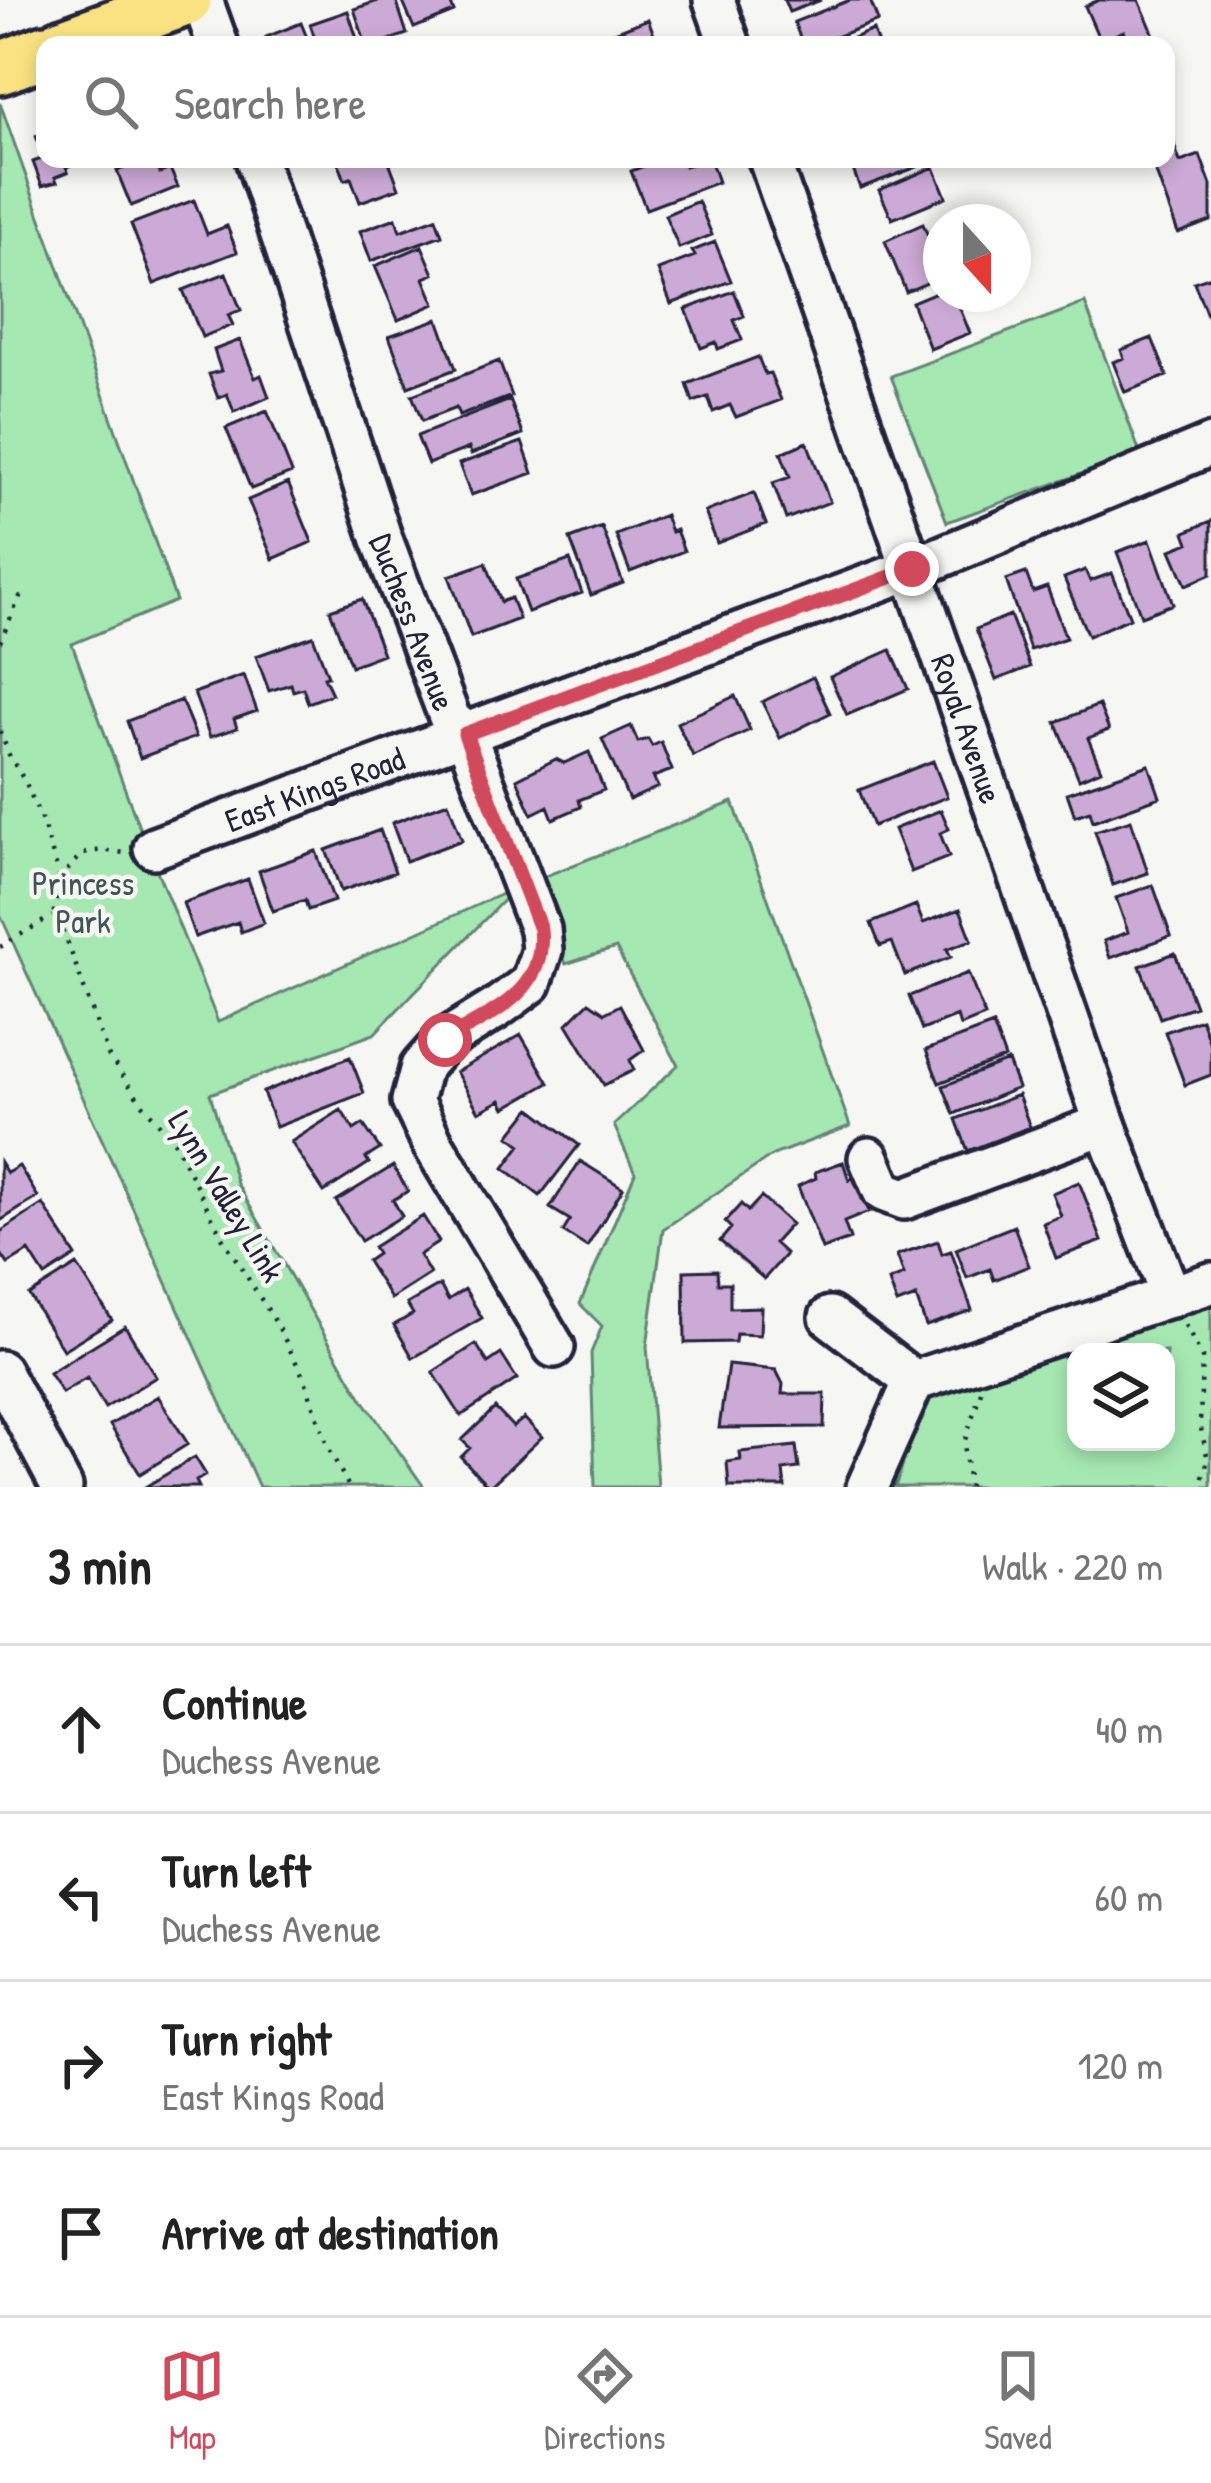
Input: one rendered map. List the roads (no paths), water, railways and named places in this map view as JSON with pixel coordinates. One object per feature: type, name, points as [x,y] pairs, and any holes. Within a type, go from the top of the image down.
[{"type":"main road","points":[[87,36],[185,0]]},
{"type":"main road","points":[[0,68],[36,54]]},
{"type":"street","points":[[202,0],[215,36]]},
{"type":"street","points":[[714,0],[727,36]]},
{"type":"street","name":"Duchess Avenue","points":[[259,168],[381,537],[450,719],[465,734],[540,929],[542,950],[531,982],[445,1040],[421,1067],[412,1101],[554,1347]]},
{"type":"street","name":"Royal Avenue","points":[[773,168],[1105,1124],[1171,1297]]},
{"type":"street","name":"East Kings Road","points":[[154,848],[912,569],[1211,445]]},
{"type":"street","points":[[869,1158],[883,1191],[904,1199],[1105,1124]]},
{"type":"street","points":[[867,1487],[914,1381],[1211,1283]]},
{"type":"street","points":[[830,1317],[914,1381]]},
{"type":"street","points":[[0,1371],[62,1487]]},
{"type":"park label","name":"Princess Park","points":[[83,902]]}]
